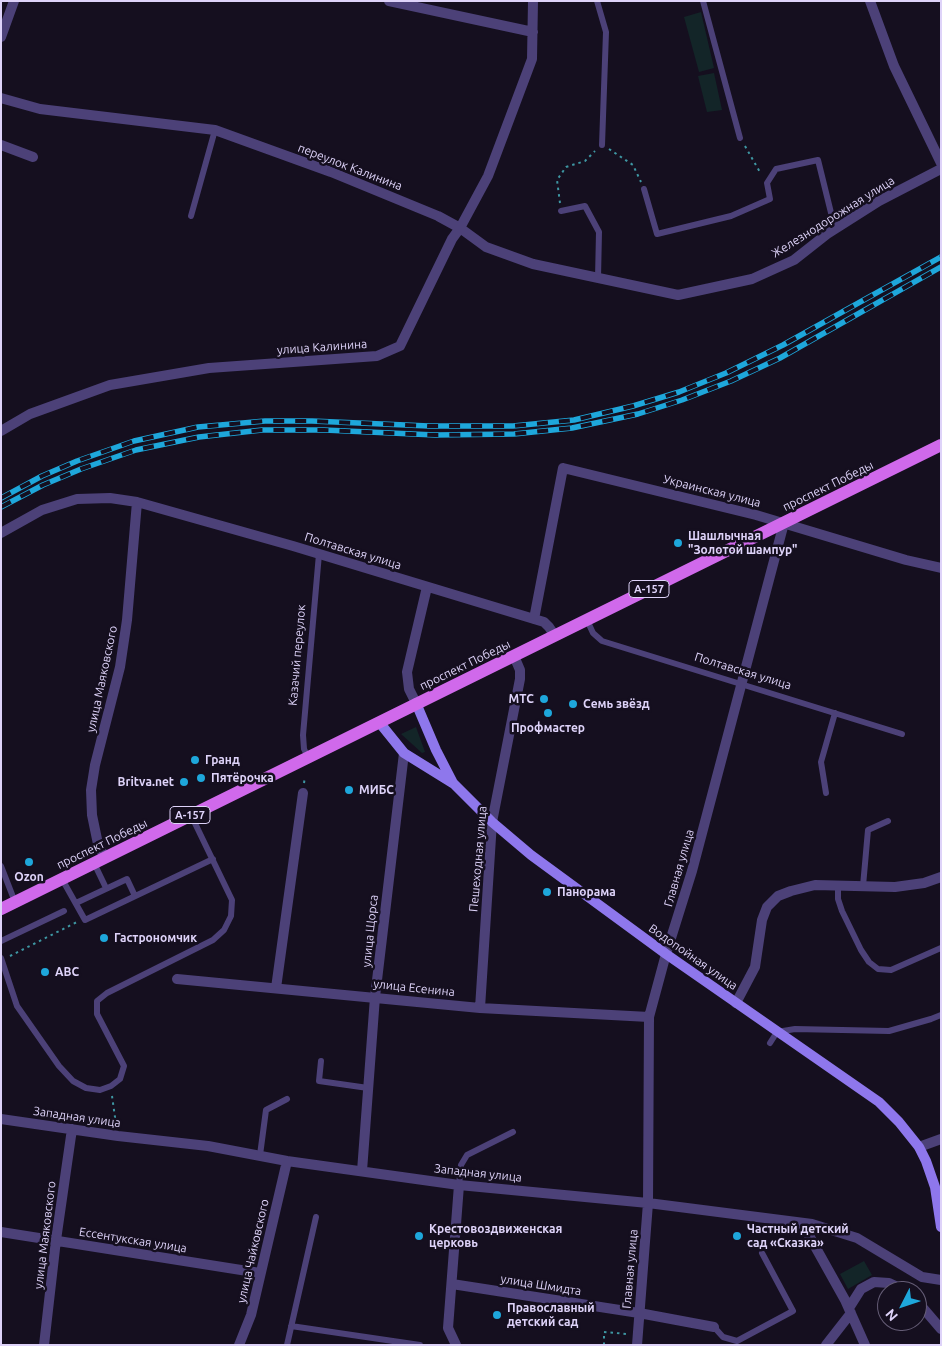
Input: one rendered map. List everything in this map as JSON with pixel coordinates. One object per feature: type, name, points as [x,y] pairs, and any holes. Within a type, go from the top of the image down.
[{"type":"main road","name":"проспект Победы","points":[[1,909],[941,445]]},
{"type":"main road","name":"Водопойная улица","points":[[416,704],[436,750],[454,784]]},
{"type":"main road","name":"Водопойная улица","points":[[379,722],[404,753],[454,784],[492,822],[531,854],[666,954],[880,1102],[919,1147],[926,1161],[935,1187],[941,1226]]},
{"type":"street","points":[[1,37],[14,1]]},
{"type":"street","points":[[389,1],[533,32]]},
{"type":"street","name":"улица Калинина","points":[[1,432],[30,414],[110,385],[209,368],[377,356],[400,346],[452,239],[488,176],[532,59],[533,1]]},
{"type":"street","points":[[870,1],[894,66],[941,163]]},
{"type":"street","name":"переулок Калинина","points":[[1,98],[40,109],[215,130],[340,176],[438,216],[460,228],[486,247],[533,264],[678,296]]},
{"type":"street","points":[[1,145],[33,157]]},
{"type":"street","name":"Железнодорожная улица","points":[[678,296],[752,279],[794,260],[835,229],[879,201],[941,169]]},
{"type":"street","name":"Украинская улица","points":[[534,619],[563,468],[784,523],[906,560],[941,568]]},
{"type":"street","name":"Полтавская улица","points":[[1,533],[42,510],[77,500],[110,498],[137,502],[319,554],[544,622],[550,627],[555,636]]},
{"type":"street","name":"улица Маяковского","points":[[99,860],[92,815],[91,790],[120,667],[127,620],[137,502]]},
{"type":"street","name":"Главная улица","points":[[637,1345],[648,1203],[649,1017],[692,871],[784,523]]},
{"type":"street","points":[[416,704],[409,689],[407,672],[426,587]]},
{"type":"street","name":"Пешеходная улица","points":[[480,1008],[492,822],[520,679],[520,670],[514,656]]},
{"type":"street","name":"улица Щорса","points":[[362,1171],[375,997],[404,753]]},
{"type":"street","points":[[276,988],[303,793]]},
{"type":"street","points":[[736,1003],[755,967],[762,920],[766,907],[778,896],[791,890],[815,885],[895,887],[924,883],[941,877]]},
{"type":"street","name":"улица Есенина","points":[[178,979],[480,1008],[649,1017]]},
{"type":"street","name":"Западная улица","points":[[1,1119],[118,1136],[208,1146],[287,1161],[459,1184],[648,1203],[812,1224],[857,1238],[922,1277],[941,1280]]},
{"type":"street","name":"улица Маяковского","points":[[44,1345],[56,1240],[72,1129]]},
{"type":"street","points":[[919,1147],[941,1139]]},
{"type":"street","name":"улица Чайковского","points":[[239,1345],[251,1315],[287,1161]]},
{"type":"street","points":[[456,1345],[448,1328],[459,1184]]},
{"type":"street","points":[[802,1223],[850,1311],[865,1345]]},
{"type":"street","name":"Ессентукская улица","points":[[1,1232],[260,1273]]},
{"type":"street","points":[[826,1345],[850,1311],[861,1289],[877,1282]]},
{"type":"street","name":"улица Шмидта","points":[[452,1284],[639,1313],[714,1327]]},
{"type":"street","points":[[927,1313],[941,1329]]},
{"type":"lane","points":[[596,1],[606,32],[602,145]]},
{"type":"lane","points":[[703,1],[740,138]]},
{"type":"lane","points":[[191,216],[215,130]]},
{"type":"lane","points":[[644,189],[657,234],[731,216],[770,199],[766,183],[776,168],[818,160],[835,229]]},
{"type":"lane","points":[[561,211],[586,206],[599,232],[598,278]]},
{"type":"lane","name":"Казачий переулок","points":[[308,757],[304,749],[302,735],[319,554]]},
{"type":"lane","name":"Полтавская улица","points":[[587,620],[593,633],[602,640],[902,734]]},
{"type":"lane","points":[[826,793],[821,762],[835,713]]},
{"type":"lane","points":[[2,959],[17,1006],[59,1066],[73,1080],[86,1088],[100,1090],[111,1086],[120,1079],[124,1066],[97,1014],[97,1002],[107,993],[213,940],[224,930],[230,916],[232,900],[191,815]]},
{"type":"lane","points":[[863,886],[868,830],[888,821]]},
{"type":"lane","points":[[62,879],[84,920],[213,859]]},
{"type":"lane","points":[[99,860],[106,888]]},
{"type":"lane","points":[[1,866],[15,902]]},
{"type":"lane","points":[[76,903],[126,879],[135,896]]},
{"type":"lane","points":[[838,885],[838,899],[842,911],[860,950],[869,962],[878,969],[891,970],[941,948]]},
{"type":"lane","points":[[1,941],[64,911]]},
{"type":"lane","points":[[770,1043],[777,1032],[795,1028],[889,1031],[941,1015]]},
{"type":"lane","points":[[321,1061],[319,1081],[368,1088]]},
{"type":"lane","points":[[260,1156],[266,1110],[286,1099]]},
{"type":"lane","points":[[459,1184],[461,1165],[467,1155],[513,1132]]},
{"type":"lane","points":[[287,1345],[316,1217]]},
{"type":"lane","points":[[714,1327],[723,1336],[737,1341],[793,1311],[762,1254]]},
{"type":"lane","points":[[290,1326],[420,1345]]},
{"type":"path","points":[[740,138],[766,183]]},
{"type":"path","points":[[561,211],[557,180],[566,167],[585,161],[602,145],[633,165],[644,189]]},
{"type":"path","points":[[2,959],[75,923]]},
{"type":"path","points":[[111,1086],[118,1136]]},
{"type":"path","points":[[604,1345],[604,1332],[630,1334]]},
{"type":"shaded area","points":[[701,12],[714,68],[699,72],[684,17]]},
{"type":"shaded area","points":[[714,73],[722,110],[707,112],[698,76]]},
{"type":"shaded area","points":[[416,727],[425,752],[422,753],[401,734]]},
{"type":"shaded area","points":[[864,1261],[872,1275],[848,1289],[840,1274]]},
{"type":"railway","points":[[1,498],[42,476],[77,461],[134,441],[198,427],[265,421],[429,426],[513,426],[574,420],[633,406],[679,392],[726,373],[783,345],[941,257]]},
{"type":"railway","points":[[1,507],[43,485],[81,469],[136,450],[199,437],[262,430],[324,430],[435,435],[514,434],[572,428],[638,414],[682,400],[731,381],[780,358],[941,267]]},
{"type":"place","name":"Шашлычная \"Золотой шампур\"","points":[[678,543]]},
{"type":"place","name":"МТС","points":[[544,699]]},
{"type":"place","name":"Семь звёзд","points":[[573,704]]},
{"type":"place","name":"Профмастер","points":[[548,713]]},
{"type":"place","name":"Гранд","points":[[195,760]]},
{"type":"place","name":"Пятёрочка","points":[[201,778]]},
{"type":"place","name":"Britva.net","points":[[184,782]]},
{"type":"place","name":"МИБС","points":[[349,790]]},
{"type":"place","name":"Ozon","points":[[29,862]]},
{"type":"place","name":"Панорама","points":[[547,892]]},
{"type":"place","name":"Гастрономчик","points":[[104,938]]},
{"type":"place","name":"ABC","points":[[45,972]]},
{"type":"place","name":"Крестовоздвиженская церковь","points":[[419,1236]]},
{"type":"place","name":"Частный детский сад «Сказка»","points":[[737,1236]]},
{"type":"place","name":"Православный детский сад","points":[[497,1315]]}]
